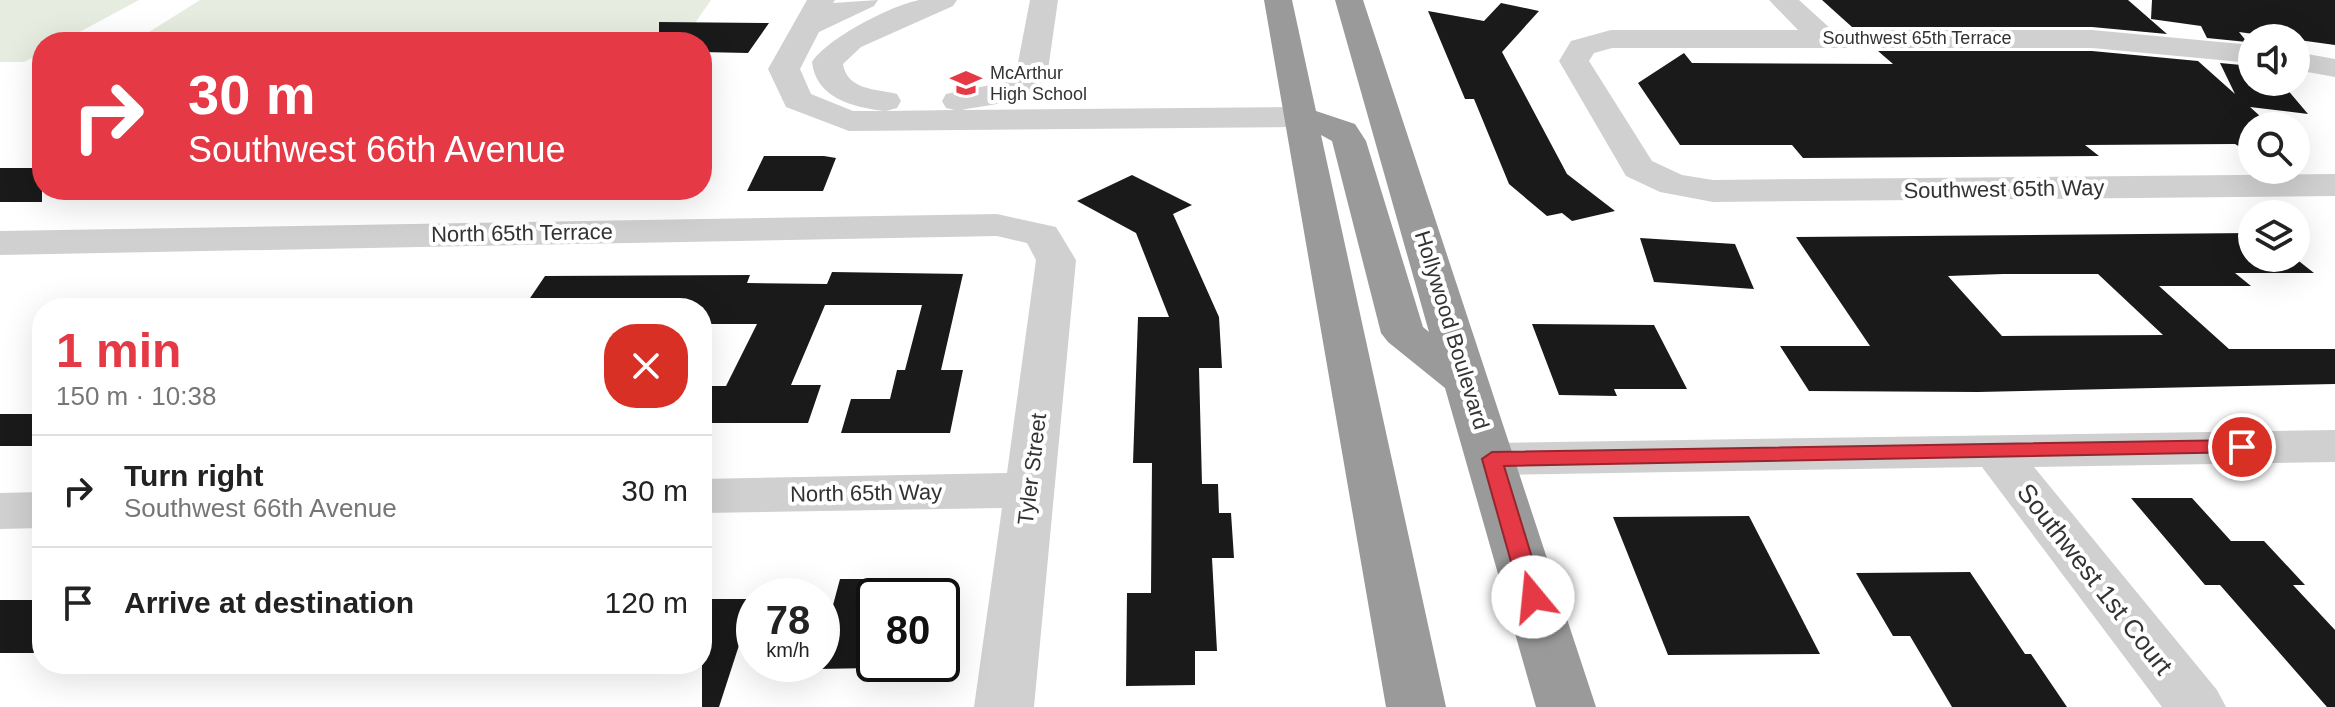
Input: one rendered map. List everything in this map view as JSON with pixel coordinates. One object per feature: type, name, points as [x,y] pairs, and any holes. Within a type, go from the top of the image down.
[{"type":"highway","points":[[1278,0],[1416,707]]},
{"type":"highway","name":"Hollywood Boulevard","points":[[1349,0],[1566,707]]},
{"type":"highway","points":[[1300,117],[1343,131],[1349,141],[1403,333],[1468,383]]},
{"type":"street","points":[[864,0],[814,13],[784,69],[798,100],[849,121],[1300,117]]},
{"type":"street","points":[[943,0],[836,51],[827,62],[827,73],[833,83],[870,99],[906,102],[957,102],[1015,90],[1031,77],[1044,0]]},
{"type":"street","points":[[1783,0],[1822,37]]},
{"type":"street","name":"Southwest 65th Terrace","points":[[1673,184],[1639,168],[1574,61],[1582,47],[1611,39],[2092,39],[2238,53]]},
{"type":"street","points":[[2310,64],[2335,68]]},
{"type":"street","name":"Southwest 65th Way","points":[[1673,184],[1713,191],[2335,185]]},
{"type":"street","name":"North 65th Terrace","points":[[0,243],[997,225],[1042,235]]},
{"type":"street","name":"Tyler Street","points":[[1004,707],[1056,260],[1042,235]]},
{"type":"street","points":[[1492,459],[2335,446]]},
{"type":"street","name":"Southwest 1st Court","points":[[1994,450],[2196,707]]},
{"type":"street","name":"North 65th Way","points":[[712,496],[1030,490]]},
{"type":"street","points":[[0,511],[32,510]]},
{"type":"shaded area","points":[[0,0],[139,0],[80,32],[32,32],[32,58],[24,62],[0,62]]},
{"type":"shaded area","points":[[200,0],[711,0],[689,32],[149,32]]},
{"type":"building","points":[[1822,0],[2128,0],[2167,34],[2092,27],[1852,27]]},
{"type":"building","points":[[2152,0],[2335,0],[2335,45],[2310,42],[2310,24],[2238,24],[2238,41],[2207,38],[2201,26],[2151,19]]},
{"type":"building","points":[[1501,3],[1539,11],[1502,52],[1567,174],[1615,211],[1572,221],[1562,213],[1547,216],[1509,184],[1474,99],[1465,99],[1428,11],[1484,21]]},
{"type":"building","points":[[659,22],[769,23],[748,53],[712,52],[712,32],[659,32]]},
{"type":"building","points":[[1878,51],[2092,51],[2198,61],[2235,94],[2220,63],[2238,65],[2238,96],[2293,96],[2306,112],[2250,107],[2256,112],[2238,112],[2238,146],[2085,145],[2099,156],[1803,158],[1792,145],[1680,145],[1638,83],[1684,53],[1692,63],[1893,64]]},
{"type":"building","points":[[764,156],[836,158],[823,191],[747,191]]},
{"type":"building","points":[[0,168],[32,168],[32,200],[42,202],[0,202]]},
{"type":"building","points":[[1132,175],[1192,205],[1173,214],[1219,317],[1222,368],[1199,368],[1202,484],[1218,484],[1219,513],[1231,513],[1234,558],[1212,558],[1217,651],[1195,651],[1195,685],[1126,686],[1127,593],[1151,593],[1152,463],[1133,463],[1138,317],[1169,317],[1136,233],[1077,201]]},
{"type":"building","points":[[2238,233],[2238,272],[2310,270],[2314,273],[2235,273],[2251,286],[2159,286],[2229,349],[2335,349],[2335,384],[1978,392],[1809,391],[1780,346],[1870,346],[1796,237]],"holes":[[[2098,274],[2163,335],[2002,336],[1948,276]]]},
{"type":"building","points":[[1640,238],[1735,244],[1754,289],[1654,282]]},
{"type":"building","points":[[832,272],[963,274],[941,370],[963,370],[950,433],[841,433],[851,399],[890,399],[897,370],[905,370],[922,305],[825,305],[791,385],[821,385],[808,423],[712,423],[712,386],[726,386],[757,324],[712,324],[712,298],[530,298],[545,276],[750,275],[747,283],[827,284]]},
{"type":"building","points":[[1532,324],[1654,325],[1687,389],[1614,389],[1617,396],[1559,395]]},
{"type":"building","points":[[0,414],[32,414],[32,446],[0,446]]},
{"type":"building","points":[[2131,498],[2192,498],[2231,541],[2264,541],[2305,585],[2293,585],[2335,630],[2335,707],[2327,707],[2220,585],[2205,585]]},
{"type":"building","points":[[1749,516],[1820,654],[1668,655],[1613,517]]},
{"type":"building","points":[[1970,572],[2025,654],[2031,654],[2067,707],[1952,707],[1910,636],[1893,636],[1856,573]]},
{"type":"building","points":[[840,579],[856,579],[856,668],[840,669]]},
{"type":"building","points":[[712,599],[736,599],[736,655],[719,707],[702,707],[702,674],[712,674]]},
{"type":"building","points":[[0,600],[32,600],[32,653],[0,653]]},
{"type":"place","name":"McArthur High School","points":[[966,83]]},
{"type":"route","points":[[1533,597],[1492,459],[2242,447]]}]
